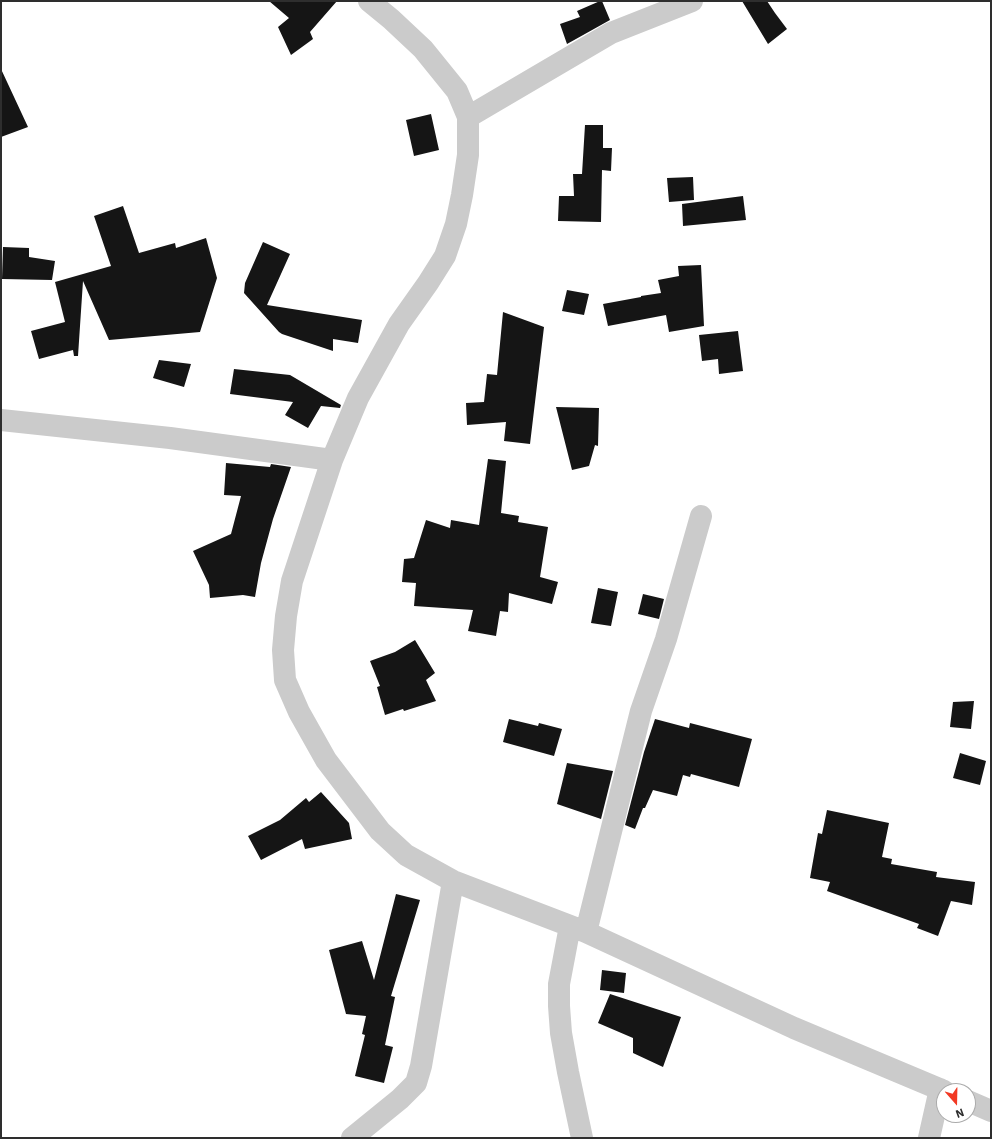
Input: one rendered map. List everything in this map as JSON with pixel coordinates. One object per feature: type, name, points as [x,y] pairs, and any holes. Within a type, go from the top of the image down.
[{"type":"street","points":[[369,1],[423,49],[457,91],[468,118],[468,155],[456,224],[445,256],[399,324],[358,398],[332,460],[292,581],[286,616],[283,650],[285,680],[299,712],[326,760],[380,831],[406,855],[453,881],[578,929],[801,1031],[936,1087]]},
{"type":"street","points":[[468,118],[611,32],[692,1]]},
{"type":"street","points":[[1,420],[178,438],[332,460]]},
{"type":"street","points":[[582,1138],[561,1033],[559,984],[578,929],[641,711],[666,639],[700,516]]},
{"type":"street","points":[[352,1138],[400,1099],[416,1083],[421,1066],[453,881]]},
{"type":"street","points":[[976,1104],[991,1111]]},
{"type":"street","points":[[929,1138],[936,1112]]},
{"type":"building","points":[[269,1],[337,1],[310,32],[313,39],[291,55],[278,27],[289,18]]},
{"type":"building","points":[[602,1],[610,20],[567,44],[560,24],[580,17],[577,11]]},
{"type":"building","points":[[742,1],[767,1],[787,29],[768,44]]},
{"type":"building","points":[[1,69],[28,127],[1,137]]},
{"type":"building","points":[[431,114],[439,150],[414,156],[406,120]]},
{"type":"building","points":[[585,125],[603,125],[603,148],[612,148],[611,171],[602,170],[601,222],[558,221],[559,196],[574,196],[573,174],[582,174]]},
{"type":"building","points":[[693,177],[694,200],[669,202],[667,178]]},
{"type":"building","points":[[743,196],[746,220],[683,226],[682,204]]},
{"type":"building","points":[[123,206],[139,253],[175,243],[176,248],[206,238],[217,278],[200,332],[109,340],[83,281],[78,356],[74,356],[73,350],[39,359],[31,331],[65,322],[55,282],[111,266],[94,216]]},
{"type":"building","points":[[263,242],[290,254],[267,305],[362,320],[358,343],[333,339],[333,351],[279,332],[244,293],[245,283]]},
{"type":"building","points":[[3,247],[29,248],[29,257],[55,261],[52,280],[2,279]]},
{"type":"building","points":[[701,265],[704,326],[669,332],[666,315],[608,326],[603,304],[661,293],[658,280],[679,276],[678,266]]},
{"type":"building","points":[[567,290],[589,294],[584,315],[562,311]]},
{"type":"building","points":[[503,312],[544,327],[530,444],[504,441],[506,422],[467,425],[466,403],[484,402],[487,374],[497,375]]},
{"type":"building","points":[[738,331],[743,371],[719,374],[718,359],[702,361],[699,335]]},
{"type":"building","points":[[159,360],[191,364],[184,387],[153,378]]},
{"type":"building","points":[[234,369],[290,375],[341,405],[340,408],[321,406],[308,428],[285,415],[293,402],[230,394]]},
{"type":"building","points":[[556,407],[599,408],[598,446],[595,445],[589,466],[572,470]]},
{"type":"building","points":[[488,459],[506,461],[501,513],[519,516],[518,522],[548,527],[540,577],[558,582],[552,604],[509,593],[508,612],[500,611],[496,636],[468,631],[473,610],[414,606],[416,583],[402,582],[404,559],[414,558],[426,520],[450,528],[451,520],[479,525]]},
{"type":"building","points":[[226,463],[270,467],[271,464],[291,467],[273,519],[261,563],[255,597],[243,595],[210,598],[209,585],[193,551],[231,534],[241,496],[224,495]]},
{"type":"building","points":[[598,588],[618,592],[611,626],[591,623]]},
{"type":"building","points":[[643,594],[664,599],[659,619],[638,614]]},
{"type":"building","points":[[415,640],[435,673],[426,680],[436,701],[385,715],[377,687],[380,686],[370,661],[395,652]]},
{"type":"building","points":[[974,701],[971,729],[950,727],[953,702]]},
{"type":"building","points":[[509,719],[538,726],[539,723],[562,729],[554,756],[503,742]]},
{"type":"building","points":[[655,719],[689,728],[690,723],[752,739],[739,787],[691,774],[690,777],[683,775],[677,796],[653,790],[645,808],[643,808],[635,829],[625,825],[644,752]]},
{"type":"building","points":[[960,753],[986,761],[980,785],[953,778]]},
{"type":"building","points":[[567,763],[613,771],[601,819],[557,804]]},
{"type":"building","points":[[321,792],[349,823],[352,839],[305,849],[302,839],[261,860],[248,836],[280,820],[306,798],[309,802]]},
{"type":"building","points":[[827,810],[889,823],[882,857],[892,859],[891,864],[937,872],[936,877],[975,882],[972,905],[951,901],[938,936],[917,928],[919,924],[827,891],[830,882],[810,878],[818,833],[822,834]]},
{"type":"building","points":[[396,894],[420,900],[391,996],[395,997],[385,1045],[393,1047],[384,1083],[355,1076],[365,1035],[362,1034],[366,1016],[346,1014],[329,950],[362,941],[374,980]]},
{"type":"building","points":[[602,970],[626,973],[624,993],[600,990]]},
{"type":"building","points":[[610,994],[681,1017],[663,1067],[633,1053],[633,1038],[598,1023]]}]
